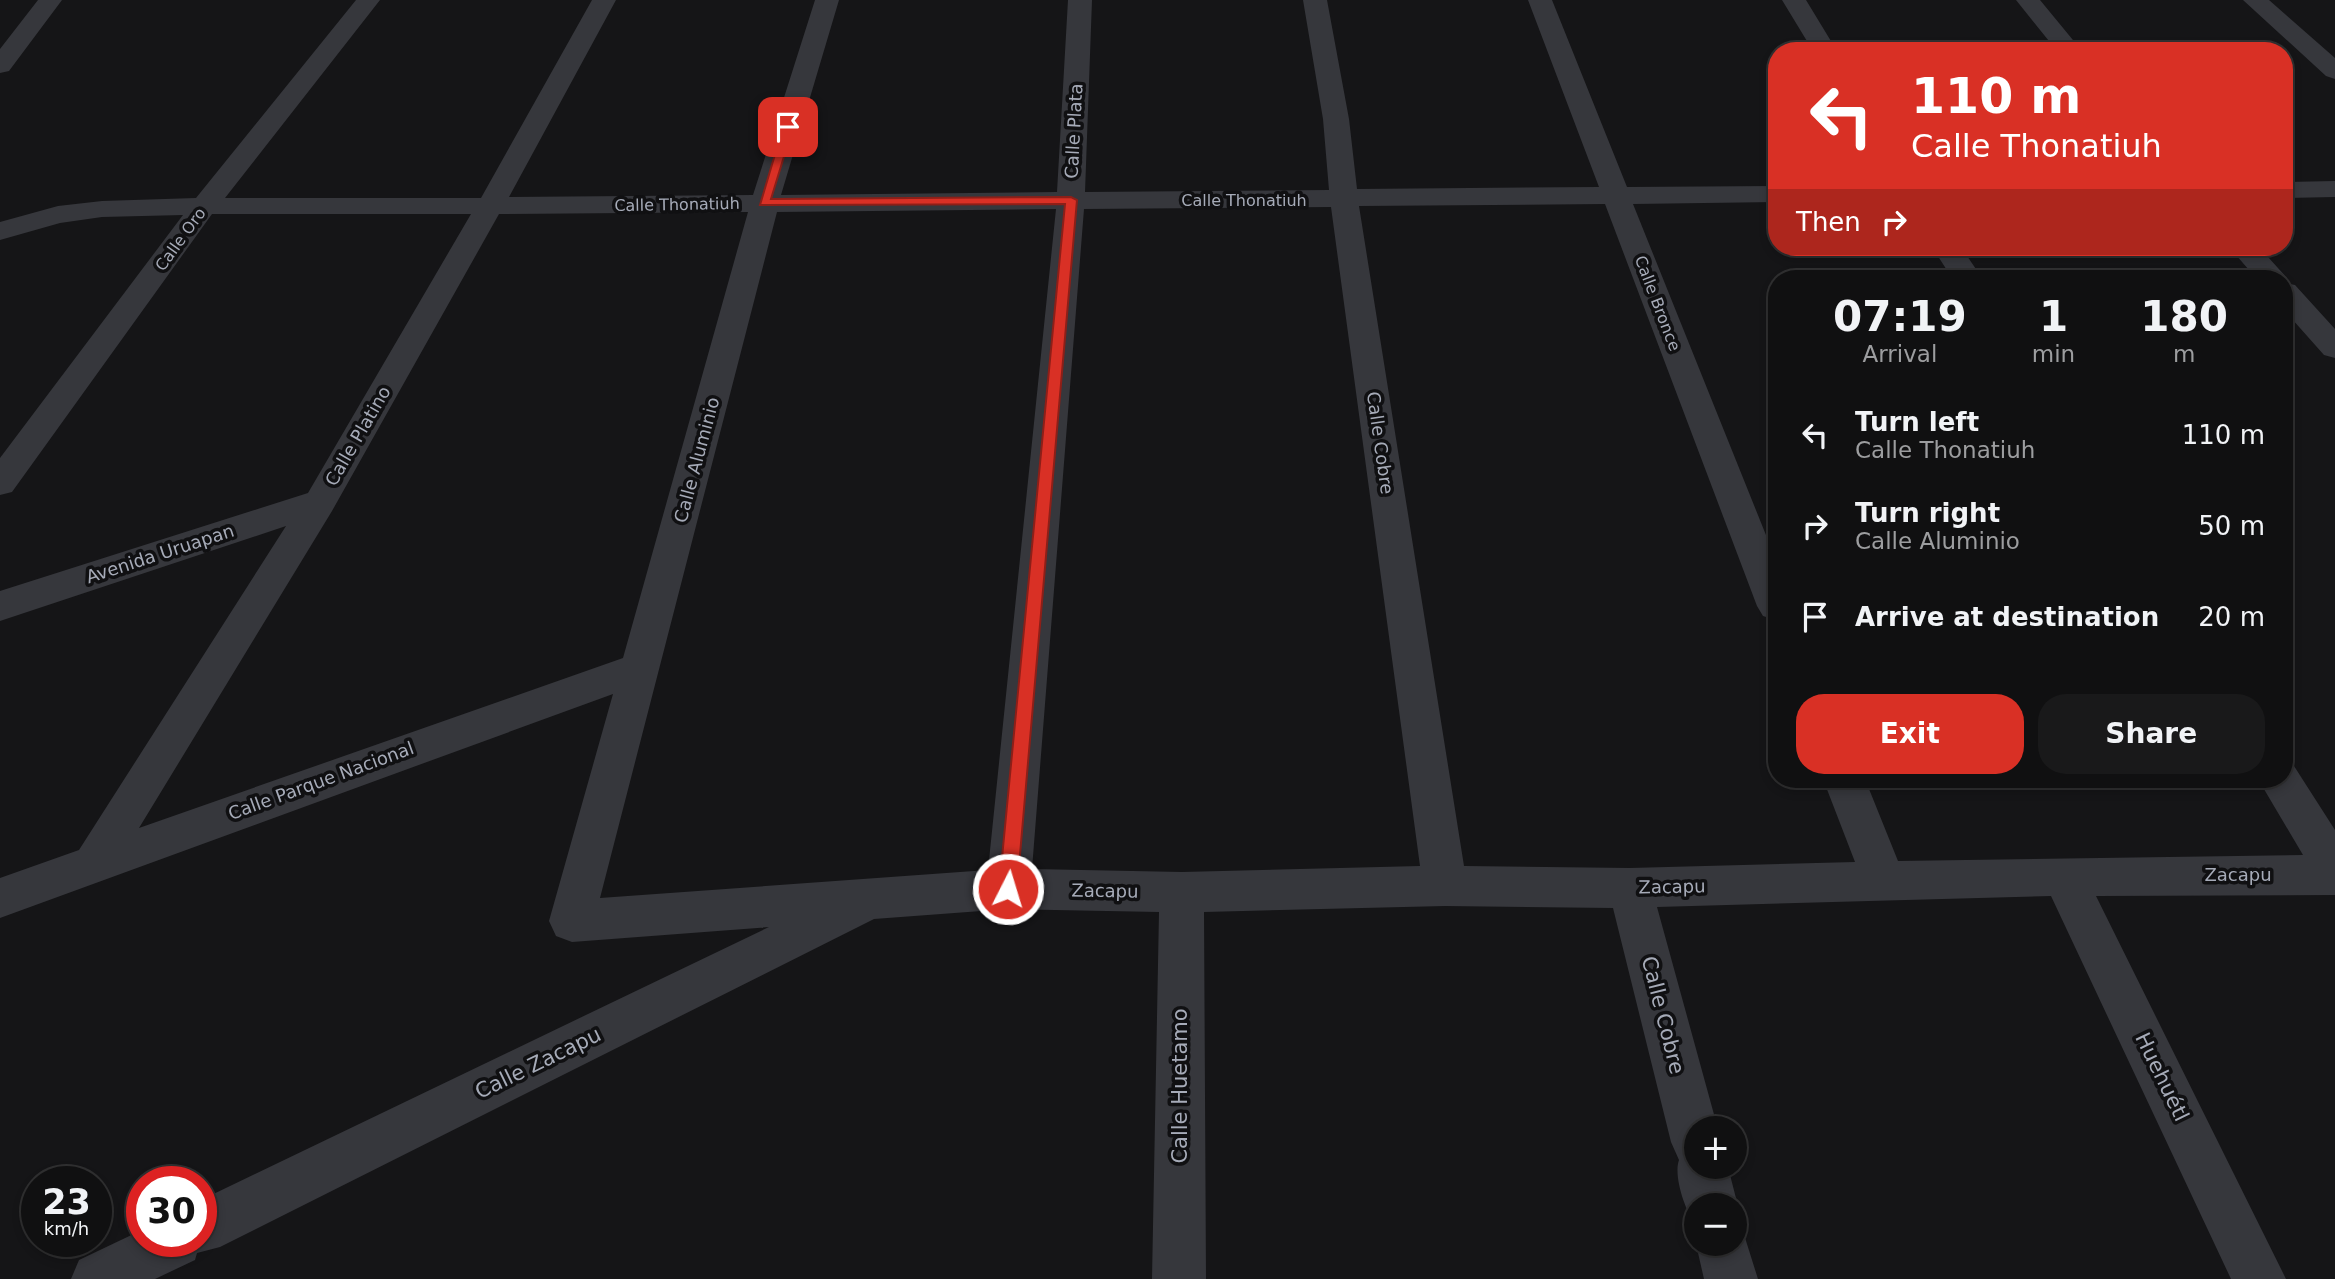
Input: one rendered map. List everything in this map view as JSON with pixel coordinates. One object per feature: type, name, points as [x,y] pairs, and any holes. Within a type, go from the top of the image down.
[{"type":"street","points":[[0,66],[50,0]]},
{"type":"street","name":"Calle Oro","points":[[0,484],[204,206],[368,0]]},
{"type":"street","name":"Calle Platino","points":[[95,862],[320,502],[490,206],[604,0]]},
{"type":"street","name":"Calle Aluminio","points":[[572,921],[765,203],[827,0]]},
{"type":"street","name":"Calle Plata","points":[[1008,889],[1071,200],[1080,0]]},
{"type":"street","name":"Calle Cobre","points":[[1315,0],[1336,118],[1344,200],[1445,886]]},
{"type":"street","name":"Calle Bronce","points":[[1540,0],[1768,585]]},
{"type":"street","points":[[1794,0],[1820,42]]},
{"type":"street","points":[[2028,0],[2063,42]]},
{"type":"street","points":[[2255,0],[2335,71]]},
{"type":"street","points":[[2293,190],[2335,189]]},
{"type":"street","name":"Calle Thonatiuh","points":[[0,231],[58,215],[102,208],[1344,200],[1768,194]]},
{"type":"street","points":[[2251,256],[2265,270]]},
{"type":"street","points":[[2293,302],[2335,348]]},
{"type":"street","name":"Avenida Uruapan","points":[[0,606],[320,502]]},
{"type":"street","name":"Calle Parque Nacional","points":[[0,898],[642,667]]},
{"type":"street","points":[[1848,788],[1884,881]]},
{"type":"street","points":[[2285,788],[2335,868]]},
{"type":"street","name":"Zacapu","points":[[1008,889],[1182,892],[1445,886],[1630,888],[2064,876],[2335,875]]},
{"type":"street","name":"Huehuétl","points":[[2064,876],[2259,1279]]},
{"type":"street","name":"Calle Cobre","points":[[1630,888],[1689,1116]]},
{"type":"street","name":"Calle Zacapu","points":[[572,921],[1008,889]]},
{"type":"street","name":"Calle Huetamo","points":[[1176,1277],[1182,892]]},
{"type":"street","name":"Calle Zacapu","points":[[217,1220],[874,898]]},
{"type":"street","points":[[1725,1256],[1731,1279]]},
{"type":"street","points":[[98,1279],[143,1257]]},
{"type":"route","points":[[788,127],[765,203],[1071,200],[1008,889]]}]
